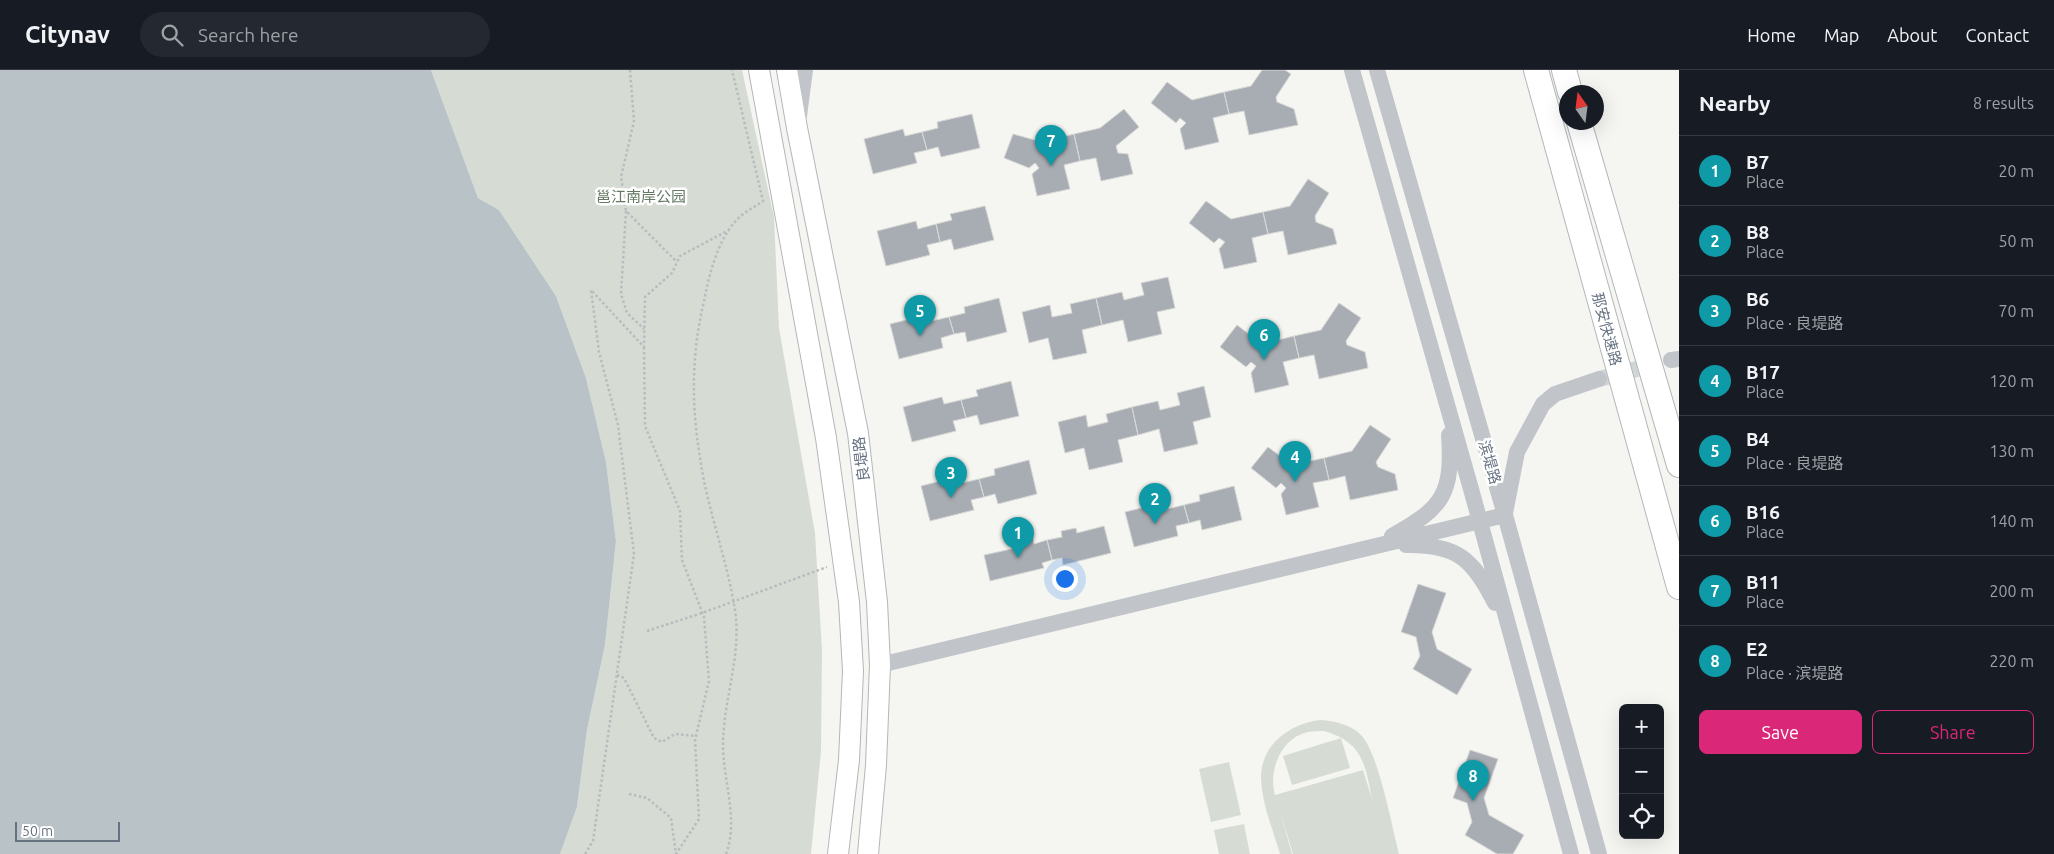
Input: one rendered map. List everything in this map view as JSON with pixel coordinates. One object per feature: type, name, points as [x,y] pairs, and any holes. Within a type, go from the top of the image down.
[{"type":"highway","name":"那安快速路","points":[[1536,70],[1679,587]]},
{"type":"highway","points":[[1564,70],[1568,85]]},
{"type":"highway","name":"那安快速路","points":[[1581,130],[1679,465]]},
{"type":"main road","points":[[759,70],[826,438],[849,602],[853,670],[850,740],[838,854]]},
{"type":"main road","name":"良堤路","points":[[787,70],[858,433],[878,602],[880,665],[876,765],[868,854]]},
{"type":"main road","points":[[770,133],[797,128]]},
{"type":"street","points":[[797,128],[805,70]]},
{"type":"street","name":"滨堤路","points":[[1352,70],[1480,521],[1571,854]]},
{"type":"street","name":"滨堤路","points":[[1377,70],[1505,515],[1599,854]]},
{"type":"street","points":[[880,665],[1505,515],[1517,452],[1543,404],[1555,394],[1599,379]]},
{"type":"street","points":[[1375,546],[1420,521],[1432,510],[1442,496],[1451,464],[1446,401],[1470,394]]},
{"type":"street","points":[[1375,546],[1428,545],[1448,549],[1461,556],[1474,568],[1486,586],[1511,637],[1536,630]]},
{"type":"path","points":[[630,70],[634,121],[621,177],[626,211],[621,294],[627,314],[645,330]]},
{"type":"path","points":[[726,854],[731,827],[723,745],[736,647],[732,601],[704,481],[693,407],[694,367],[701,313],[711,269],[729,230],[740,217],[763,201],[732,70]]},
{"type":"path","points":[[626,211],[677,262]]},
{"type":"path","points":[[676,854],[698,819],[696,736],[709,681],[702,613],[682,560],[680,511],[646,426],[645,297],[672,273],[680,256],[729,230]]},
{"type":"path","points":[[585,854],[593,841],[634,554],[618,425],[599,352],[591,290],[644,347]]},
{"type":"path","points":[[647,630],[702,613],[833,564]]},
{"type":"path","points":[[617,675],[624,678],[654,738],[662,742],[674,734],[696,736]]},
{"type":"path","points":[[629,794],[647,798],[671,818],[676,854]]},
{"type":"green space","name":"邕江南岸公园","points":[[431,70],[742,70],[774,217],[779,328],[815,533],[822,651],[821,751],[811,854],[560,854],[577,807],[587,730],[605,645],[616,541],[606,462],[586,378],[556,296],[499,210],[478,198]]},
{"type":"green space","points":[[1321,720],[1342,724],[1360,734],[1367,743],[1378,772],[1399,854],[1293,854],[1280,811],[1292,854],[1280,854],[1263,798],[1262,767],[1271,746],[1279,738],[1288,731],[1309,722]],"holes":[[[1312,731],[1324,731],[1347,741],[1360,756],[1367,775],[1372,799],[1363,770],[1275,795],[1273,785],[1275,766],[1279,756],[1290,741],[1299,735]]]},
{"type":"green space","points":[[1341,738],[1350,768],[1292,785],[1283,756]]},
{"type":"green space","points":[[1229,762],[1241,815],[1211,822],[1199,769]]},
{"type":"green space","points":[[1244,824],[1250,854],[1219,854],[1214,830]]},
{"type":"shaded area","points":[[0,70],[431,70],[478,198],[499,210],[556,296],[586,378],[606,462],[616,541],[605,645],[587,730],[577,807],[560,854],[0,854]]},
{"type":"building","points":[[1262,70],[1285,70],[1291,74],[1276,97],[1277,102],[1294,109],[1298,125],[1249,135],[1244,111],[1229,114],[1224,92],[1251,86]]},
{"type":"building","points":[[1167,82],[1192,100],[1224,92],[1229,114],[1213,118],[1219,142],[1185,150],[1180,129],[1186,123],[1180,118],[1176,123],[1151,103]]},
{"type":"building","points":[[1124,109],[1139,127],[1116,146],[1118,153],[1128,154],[1133,174],[1101,181],[1096,158],[1080,161],[1074,134],[1100,128]]},
{"type":"building","points":[[972,114],[980,148],[941,157],[938,147],[927,150],[922,132],[938,128],[937,122]]},
{"type":"building","points":[[903,129],[905,136],[922,132],[927,150],[914,153],[917,163],[873,174],[864,139]]},
{"type":"building","points":[[1013,134],[1042,142],[1074,134],[1080,161],[1064,165],[1070,189],[1037,196],[1032,174],[1039,168],[1035,163],[1029,168],[1004,158]]},
{"type":"building","points":[[1308,179],[1329,193],[1315,216],[1316,222],[1333,229],[1337,244],[1288,255],[1283,231],[1268,234],[1263,212],[1290,206]]},
{"type":"building","points":[[1206,201],[1231,219],[1263,212],[1268,234],[1252,238],[1257,262],[1224,269],[1219,249],[1225,242],[1219,238],[1214,243],[1189,223]]},
{"type":"building","points":[[985,206],[994,240],[954,250],[951,239],[940,242],[936,224],[952,220],[950,214]]},
{"type":"building","points":[[916,221],[918,229],[936,224],[940,242],[927,245],[930,255],[886,266],[877,231]]},
{"type":"building","points":[[1168,277],[1175,308],[1157,312],[1162,334],[1128,342],[1123,320],[1102,325],[1096,298],[1122,292],[1124,300],[1144,295],[1141,283]]},
{"type":"building","points":[[999,298],[1007,332],[967,342],[965,332],[954,334],[949,317],[965,313],[964,307]]},
{"type":"building","points":[[1096,298],[1102,325],[1082,330],[1087,353],[1053,360],[1048,338],[1029,343],[1022,312],[1050,305],[1052,317],[1072,313],[1070,304]]},
{"type":"building","points":[[1339,303],[1361,318],[1346,341],[1347,345],[1365,352],[1368,368],[1319,379],[1314,355],[1299,358],[1294,336],[1321,330]]},
{"type":"building","points":[[930,314],[932,321],[949,317],[954,334],[941,338],[943,348],[899,359],[890,324]]},
{"type":"building","points":[[1237,325],[1262,344],[1294,336],[1299,358],[1283,362],[1289,385],[1255,393],[1251,373],[1256,366],[1251,362],[1246,367],[1220,347]]},
{"type":"building","points":[[1011,381],[1019,416],[980,425],[977,415],[966,418],[961,400],[978,396],[976,390]]},
{"type":"building","points":[[1204,386],[1211,417],[1193,422],[1198,444],[1164,452],[1159,429],[1138,435],[1132,407],[1158,401],[1160,410],[1180,405],[1177,393]]},
{"type":"building","points":[[942,397],[944,404],[961,400],[966,418],[953,421],[956,431],[912,442],[903,407]]},
{"type":"building","points":[[1132,407],[1138,435],[1118,440],[1123,462],[1089,470],[1084,448],[1065,453],[1058,422],[1086,415],[1088,427],[1108,422],[1106,414]]},
{"type":"building","points":[[1370,425],[1391,439],[1376,462],[1378,467],[1395,474],[1398,490],[1350,500],[1345,476],[1329,480],[1324,458],[1352,451]]},
{"type":"building","points":[[1268,447],[1292,465],[1324,458],[1329,480],[1313,483],[1319,507],[1286,515],[1281,494],[1286,488],[1281,483],[1276,488],[1251,468]]},
{"type":"building","points":[[1029,460],[1037,494],[998,504],[995,494],[984,497],[979,479],[995,475],[994,469]]},
{"type":"building","points":[[960,476],[962,483],[979,479],[984,497],[971,500],[974,510],[930,521],[921,486]]},
{"type":"building","points":[[1234,486],[1242,520],[1202,530],[1200,520],[1189,523],[1184,505],[1200,501],[1199,495]]},
{"type":"building","points":[[1165,502],[1167,509],[1184,505],[1189,523],[1176,526],[1178,536],[1134,547],[1125,512]]},
{"type":"building","points":[[1104,526],[1111,553],[1063,565],[1062,558],[1052,560],[1047,540],[1062,537],[1061,531],[1076,528],[1077,533]]},
{"type":"building","points":[[1033,538],[1034,544],[1047,540],[1052,560],[1042,563],[1044,568],[990,581],[984,555],[1016,548],[1015,542]]},
{"type":"building","points":[[1418,584],[1446,593],[1432,632],[1437,649],[1472,669],[1457,695],[1413,669],[1420,656],[1416,637],[1401,632]]},
{"type":"building","points":[[1470,750],[1498,759],[1484,798],[1489,815],[1524,835],[1513,854],[1497,854],[1465,835],[1472,822],[1467,803],[1453,798]]},
{"type":"tunnel","points":[[1599,379],[1671,360]]},
{"type":"place","name":"B11","points":[[1051,166]]},
{"type":"place","name":"B4","points":[[920,336]]},
{"type":"place","name":"B16","points":[[1264,360]]},
{"type":"place","name":"B17","points":[[1295,482]]},
{"type":"place","name":"B6","points":[[951,498]]},
{"type":"place","name":"B8","points":[[1155,524]]},
{"type":"place","name":"B7","points":[[1018,558]]},
{"type":"place","name":"E2","points":[[1473,801]]}]
